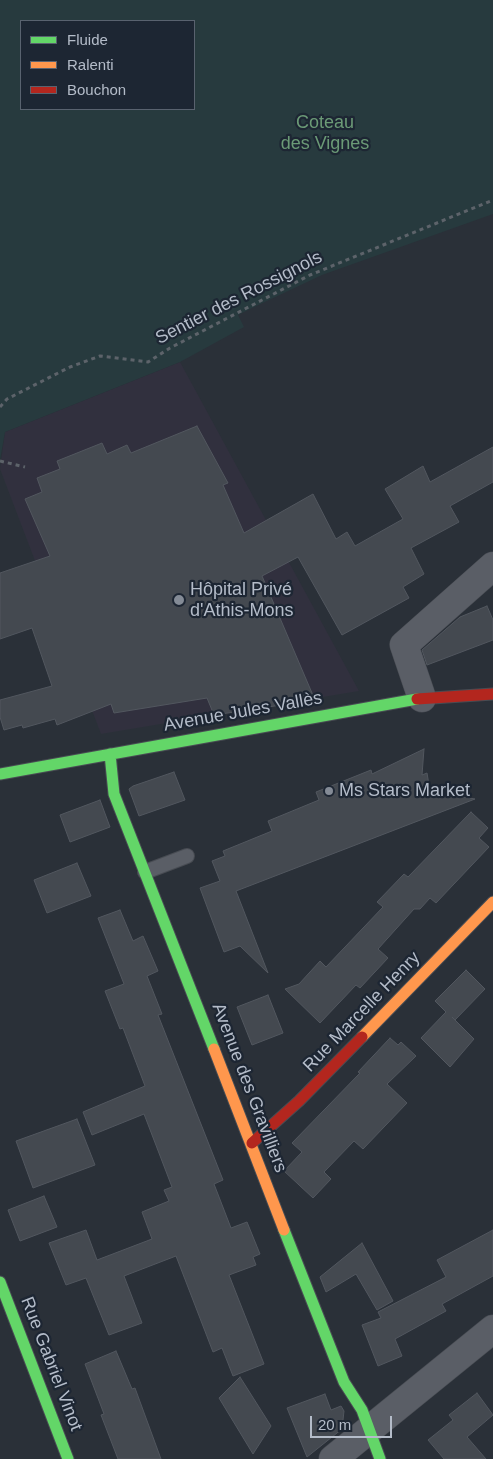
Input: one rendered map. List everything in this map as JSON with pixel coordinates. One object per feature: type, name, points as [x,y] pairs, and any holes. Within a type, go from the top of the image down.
[{"type":"street","points":[[422,698],[404,645],[493,566]]},
{"type":"street","name":"Avenue Jules Vallès","points":[[0,774],[422,698],[493,694]]},
{"type":"street","name":"Avenue des Gravilliers","points":[[110,754],[114,794],[344,1382],[362,1410],[380,1459]]},
{"type":"street","name":"Rue Marcelle Henry","points":[[252,1143],[299,1101],[493,902]]},
{"type":"street","name":"Rue Gabriel Vinot","points":[[0,1282],[68,1459]]},
{"type":"street","points":[[334,1459],[493,1329]]},
{"type":"lane","points":[[145,872],[187,856]]},
{"type":"path","name":"Sentier des Rossignols","points":[[0,407],[7,399],[70,367],[100,356],[148,362],[170,348],[310,274],[493,200]]},
{"type":"path","points":[[0,461],[26,467]]},
{"type":"shaded area","name":"Hôpital Privé d'Athis-Mons","points":[[180,362],[359,691],[101,734],[0,469],[5,432]]},
{"type":"green space","name":"Coteau des Vignes","points":[[0,0],[493,0],[493,214],[322,275],[238,315],[244,327],[180,362],[5,432],[0,460]]},
{"type":"building","name":"Hôpital Privé d'Athis-Mons","points":[[197,426],[228,483],[223,485],[244,533],[313,494],[336,539],[347,532],[355,546],[403,519],[385,489],[423,466],[430,482],[493,447],[493,482],[450,506],[459,522],[411,548],[424,574],[403,587],[409,598],[342,635],[298,557],[262,576],[315,700],[214,715],[207,698],[114,713],[111,704],[57,725],[55,719],[23,728],[22,725],[4,730],[0,717],[0,700],[52,686],[32,628],[0,639],[0,573],[50,556],[25,499],[42,492],[37,478],[60,469],[57,461],[102,443],[107,454],[127,445],[131,453]]},
{"type":"building","points":[[487,606],[493,620],[493,640],[427,665],[422,650],[460,617]]},
{"type":"building","points":[[424,749],[422,775],[427,773],[430,791],[475,799],[236,891],[268,973],[240,946],[224,952],[200,888],[220,881],[212,861],[225,856],[223,851],[272,831],[268,821],[319,800],[316,792],[371,770],[372,774]]},
{"type":"building","points":[[174,772],[185,800],[139,816],[129,789]]},
{"type":"building","points":[[100,800],[110,827],[70,842],[60,815]]},
{"type":"building","points":[[471,812],[488,828],[479,838],[489,847],[436,903],[430,898],[420,909],[414,909],[378,949],[388,958],[360,988],[356,985],[320,1023],[285,989],[299,984],[320,961],[326,967],[383,907],[377,902],[404,874],[408,877]]},
{"type":"building","points":[[77,863],[91,896],[47,913],[34,880]]},
{"type":"building","points":[[120,910],[133,941],[143,936],[158,971],[147,976],[162,1014],[158,1015],[223,1180],[214,1184],[231,1228],[247,1222],[260,1254],[253,1257],[256,1265],[229,1275],[264,1364],[233,1376],[222,1348],[213,1352],[176,1256],[124,1276],[142,1323],[109,1335],[86,1278],[66,1285],[49,1243],[86,1230],[97,1260],[152,1239],[142,1212],[169,1201],[164,1190],[172,1187],[144,1114],[92,1135],[83,1112],[145,1086],[123,1028],[120,1029],[105,991],[124,984],[98,918]]},
{"type":"building","points":[[466,970],[485,989],[455,1020],[474,1039],[450,1067],[421,1038],[446,1012],[435,1001]]},
{"type":"building","points":[[268,995],[283,1033],[252,1045],[237,1007]]},
{"type":"building","points":[[390,1038],[398,1045],[401,1042],[416,1056],[387,1084],[407,1103],[363,1149],[354,1141],[324,1172],[331,1179],[313,1198],[284,1171],[302,1152],[292,1143],[360,1073],[358,1072]]},
{"type":"building","points":[[77,1119],[95,1165],[33,1188],[16,1141]]},
{"type":"building","points":[[44,1196],[57,1227],[20,1241],[8,1210]]},
{"type":"building","points":[[493,1230],[493,1276],[442,1304],[446,1311],[395,1339],[402,1356],[378,1366],[362,1325],[381,1318],[378,1312],[446,1277],[437,1260]]},
{"type":"building","points":[[362,1243],[393,1301],[377,1310],[356,1274],[326,1292],[320,1277]]},
{"type":"building","points":[[116,1351],[132,1389],[135,1388],[161,1459],[118,1459],[101,1415],[104,1414],[85,1364]]},
{"type":"building","points":[[240,1377],[271,1426],[253,1454],[219,1398]]},
{"type":"building","points":[[477,1393],[493,1415],[467,1437],[486,1459],[444,1459],[428,1440],[453,1420],[449,1415]]},
{"type":"building","points":[[325,1394],[331,1410],[341,1406],[344,1411],[342,1429],[307,1457],[287,1408]]},
{"type":"traffic: fast","points":[[0,774],[417,699]]},
{"type":"traffic: fast","points":[[110,754],[114,794],[214,1049]]},
{"type":"traffic: fast","points":[[284,1230],[344,1382],[362,1410],[380,1459]]},
{"type":"traffic: fast","points":[[0,1282],[68,1459]]},
{"type":"traffic: slow","points":[[362,1037],[493,902]]},
{"type":"traffic: slow","points":[[214,1049],[284,1230]]},
{"type":"traffic: jam","points":[[417,699],[493,694]]},
{"type":"traffic: jam","points":[[252,1143],[299,1101],[362,1037]]},
{"type":"place","name":"Hôpital Privé d'Athis-Mons","points":[[179,600]]},
{"type":"place","name":"Ms Stars Market","points":[[329,791]]}]
